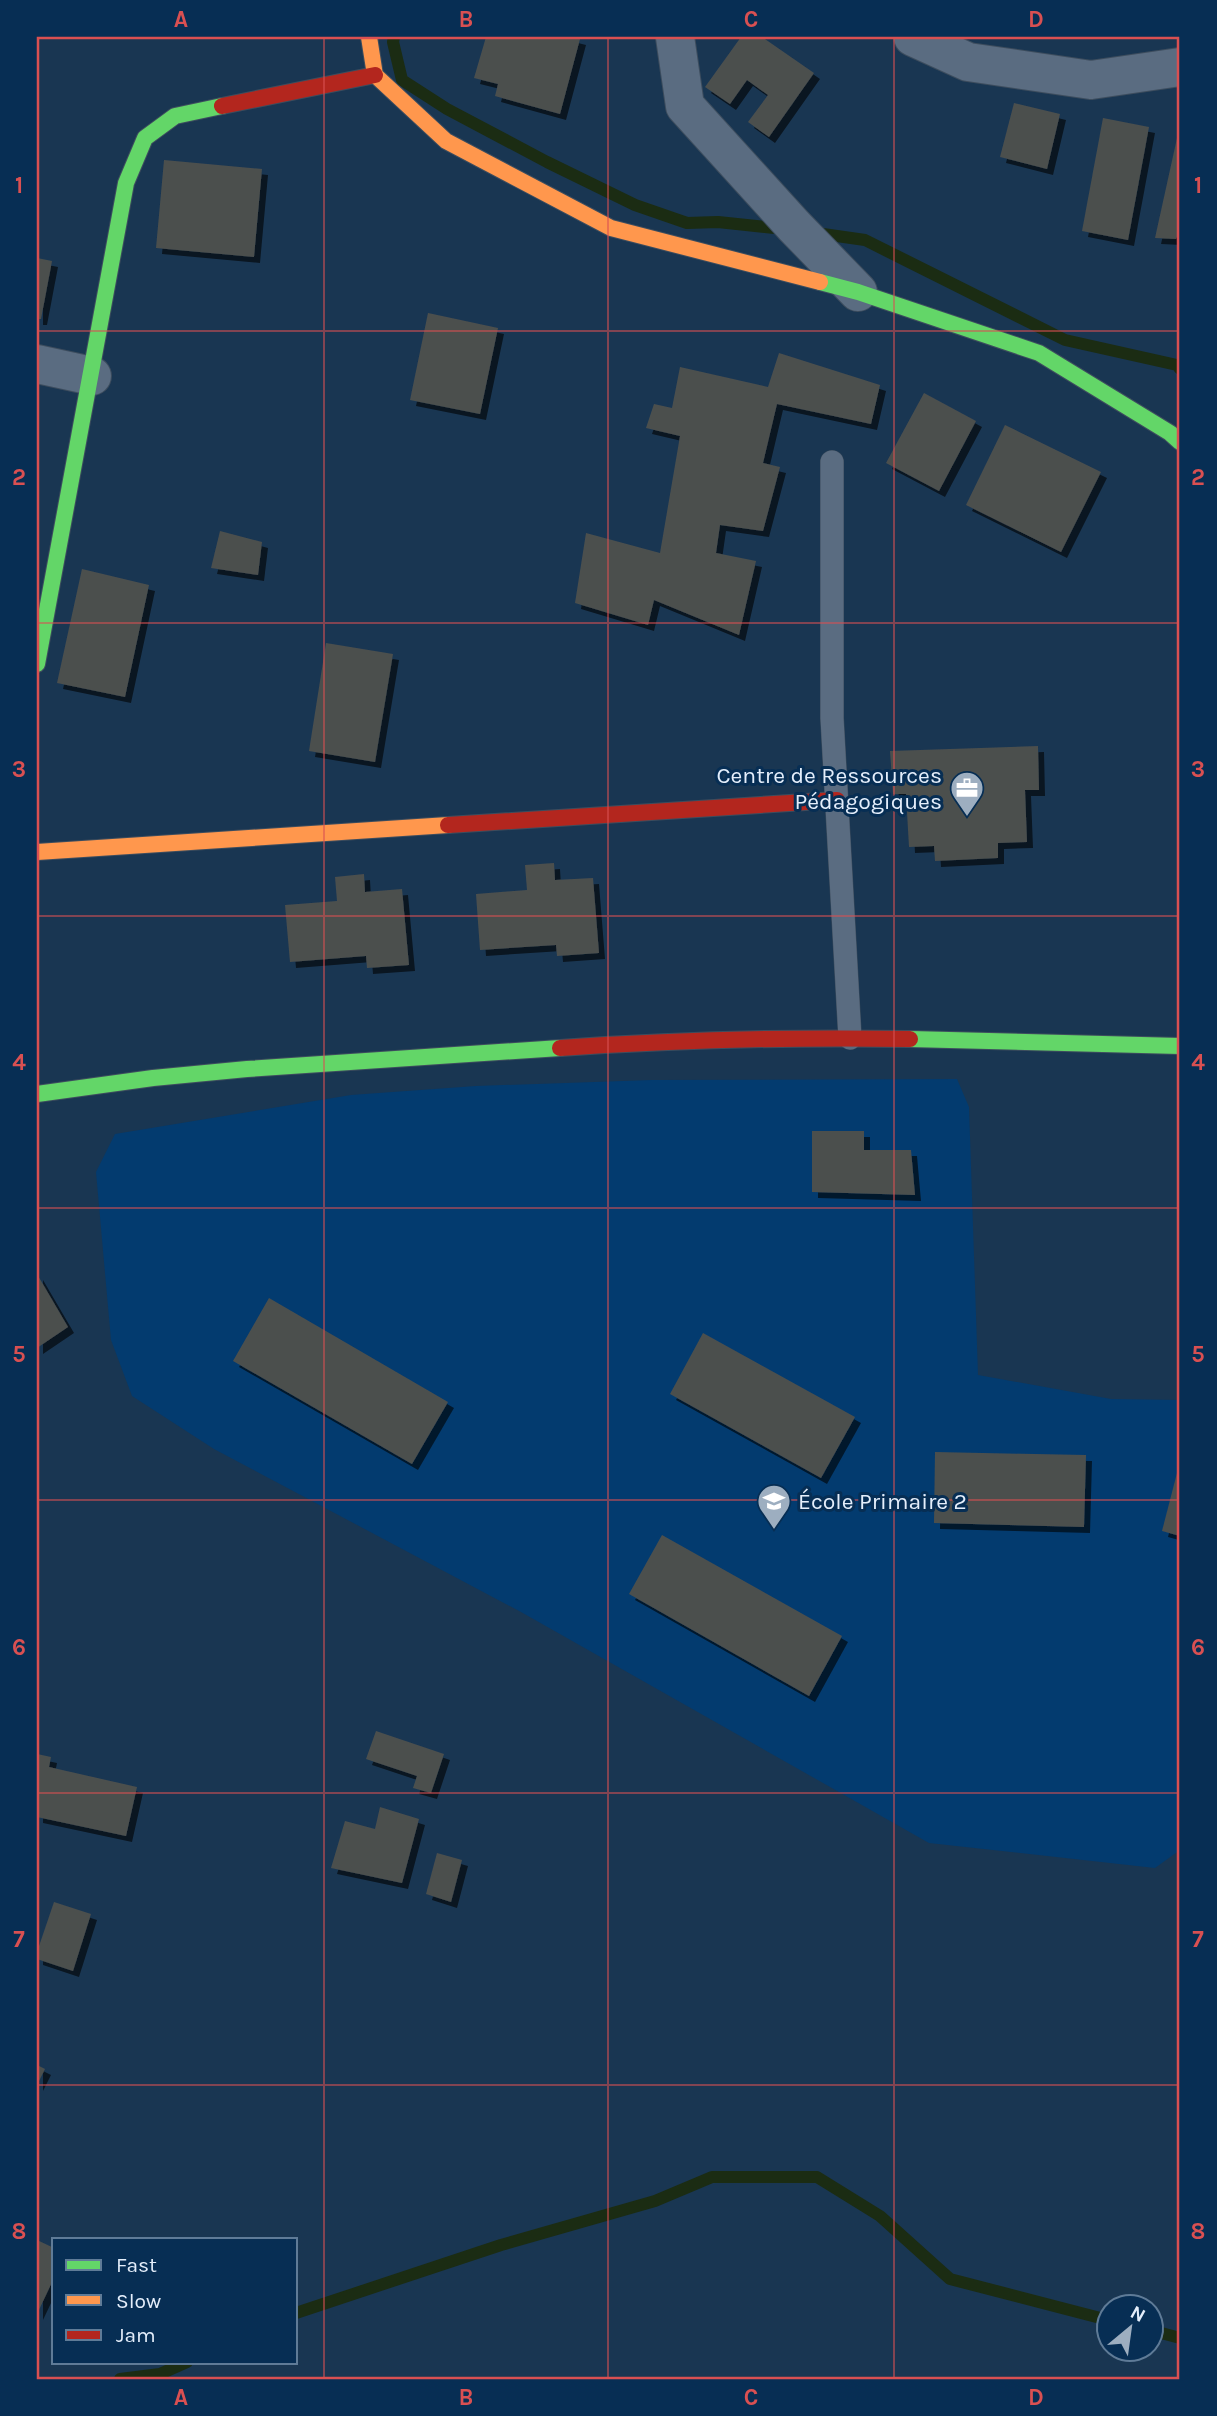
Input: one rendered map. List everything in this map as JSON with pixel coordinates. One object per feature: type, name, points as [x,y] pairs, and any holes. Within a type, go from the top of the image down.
[{"type":"street","points":[[369,37],[375,75],[446,141],[611,228],[858,292],[1040,353],[1177,429]]},
{"type":"street","points":[[675,37],[685,106],[858,292]]},
{"type":"street","points":[[913,37],[968,62],[1091,80],[1180,67]]},
{"type":"street","points":[[37,664],[126,183],[145,138],[175,116],[375,75]]},
{"type":"street","points":[[37,364],[92,376]]},
{"type":"street","points":[[37,852],[837,800]]},
{"type":"street","points":[[37,1094],[153,1077],[638,1043],[850,1038],[1180,1046]]},
{"type":"lane","points":[[832,461],[832,718],[850,1038]]},
{"type":"shaded area","name":"École Primaire 2","points":[[957,1079],[969,1107],[978,1375],[1111,1399],[1180,1400],[1180,1850],[1155,1868],[929,1843],[521,1612],[214,1449],[132,1396],[111,1340],[96,1172],[115,1134],[351,1095],[476,1086],[652,1080]]},
{"type":"building","points":[[486,37],[580,39],[560,114],[495,96],[498,84],[474,78]]},
{"type":"building","points":[[741,37],[762,37],[814,73],[769,137],[748,122],[768,95],[747,80],[730,104],[705,87]]},
{"type":"building","points":[[1014,103],[1060,114],[1047,169],[1000,157]]},
{"type":"building","points":[[1103,118],[1149,127],[1128,240],[1082,231]]},
{"type":"building","points":[[1179,129],[1180,230],[1176,239],[1155,238]]},
{"type":"building","points":[[164,160],[262,169],[254,257],[156,248]]},
{"type":"building","points":[[37,258],[52,261],[41,319],[37,319]]},
{"type":"building","points":[[428,313],[498,328],[480,414],[410,400]]},
{"type":"building","points":[[779,353],[880,385],[871,424],[777,404],[763,463],[780,467],[763,531],[720,525],[716,553],[756,561],[739,635],[654,600],[648,625],[575,603],[586,533],[660,553],[680,436],[646,428],[654,404],[672,408],[680,367],[768,387]]},
{"type":"building","points":[[924,393],[976,421],[939,491],[886,463]]},
{"type":"building","points":[[1005,425],[1101,472],[1061,552],[966,505]]},
{"type":"building","points":[[220,531],[262,542],[258,575],[211,568]]},
{"type":"building","points":[[82,569],[149,585],[125,697],[57,683]]},
{"type":"building","points":[[326,643],[393,654],[375,762],[309,751]]},
{"type":"building","name":"Centre de Ressources Pédagogiques","points":[[1038,746],[1039,790],[1025,790],[1027,842],[998,843],[998,858],[935,861],[934,846],[909,847],[906,794],[893,794],[890,751]]},
{"type":"building","points":[[554,863],[555,880],[593,878],[599,953],[557,956],[556,945],[480,950],[476,894],[527,890],[525,865]]},
{"type":"building","points":[[364,874],[365,892],[402,889],[409,965],[367,968],[366,956],[290,962],[285,905],[337,901],[335,877]]},
{"type":"building","points":[[812,1131],[864,1131],[864,1150],[911,1150],[915,1195],[812,1192]]},
{"type":"building","points":[[37,1274],[68,1327],[37,1348]]},
{"type":"building","points":[[269,1298],[448,1402],[412,1464],[233,1361]]},
{"type":"building","points":[[703,1333],[855,1417],[821,1478],[670,1394]]},
{"type":"building","points":[[935,1452],[1086,1455],[1084,1527],[934,1523]]},
{"type":"building","points":[[1177,1473],[1180,1474],[1180,1536],[1162,1531]]},
{"type":"building","points":[[662,1535],[842,1636],[809,1696],[629,1594]]},
{"type":"building","points":[[376,1731],[444,1754],[431,1793],[413,1788],[417,1776],[366,1759]]},
{"type":"building","points":[[37,1754],[51,1757],[49,1767],[137,1787],[126,1836],[37,1817]]},
{"type":"building","points":[[380,1807],[419,1819],[402,1883],[331,1868],[345,1821],[375,1829]]},
{"type":"building","points":[[437,1853],[462,1860],[451,1902],[426,1894]]},
{"type":"building","points":[[54,1902],[91,1914],[73,1971],[37,1959]]},
{"type":"building","points":[[37,2065],[45,2069],[37,2085]]},
{"type":"building","points":[[37,2240],[52,2247],[52,2282],[37,2314]]},
{"type":"waterway","points":[[394,37],[402,80],[447,109],[547,162],[635,205],[687,223],[718,222],[784,229]]},
{"type":"waterway","points":[[816,233],[865,240],[1065,340],[1177,365],[1180,369]]},
{"type":"waterway","points":[[298,2312],[501,2245],[655,2201],[712,2177],[817,2177],[880,2216],[950,2279],[1094,2316]]},
{"type":"waterway","points":[[1164,2334],[1180,2338]]},
{"type":"waterway","points":[[120,2379],[160,2374],[182,2364]]},
{"type":"traffic: fast","points":[[37,664],[126,183],[145,138],[175,116],[222,106]]},
{"type":"traffic: fast","points":[[820,282],[858,292],[1039,353],[1170,433],[1180,442]]},
{"type":"traffic: fast","points":[[910,1039],[1180,1046]]},
{"type":"traffic: fast","points":[[37,1094],[153,1078],[247,1069],[560,1048]]},
{"type":"traffic: slow","points":[[369,37],[375,75],[446,141],[611,228],[820,282]]},
{"type":"traffic: slow","points":[[37,852],[448,825]]},
{"type":"traffic: jam","points":[[222,106],[375,75]]},
{"type":"traffic: jam","points":[[448,825],[837,800]]},
{"type":"traffic: jam","points":[[560,1048],[735,1040],[910,1039]]},
{"type":"place","name":"Centre de Ressources Pédagogiques","points":[[967,818]]},
{"type":"place","name":"École Primaire 2","points":[[774,1531]]}]
